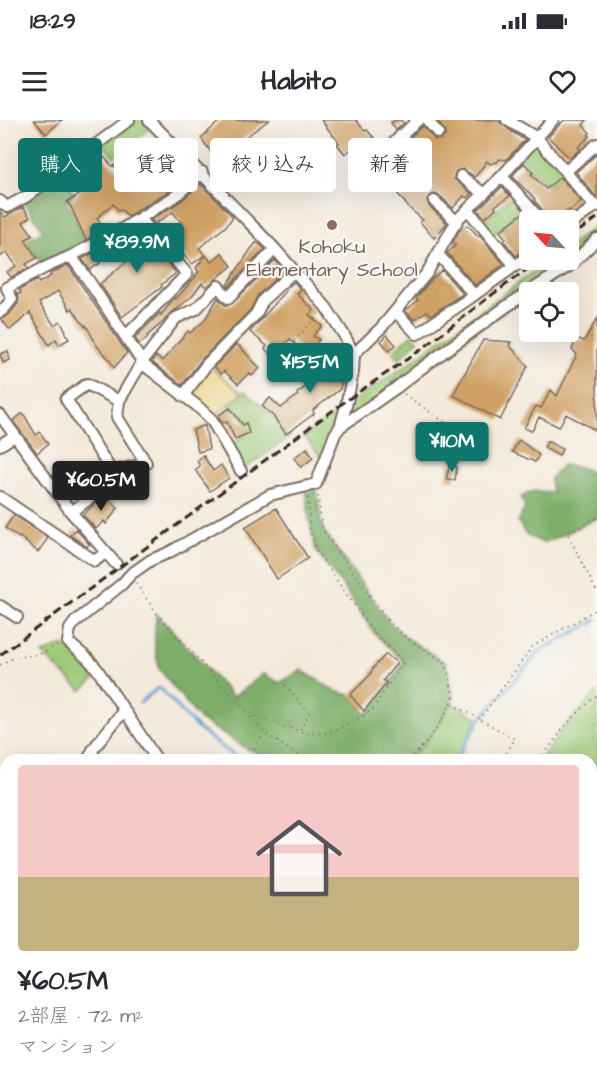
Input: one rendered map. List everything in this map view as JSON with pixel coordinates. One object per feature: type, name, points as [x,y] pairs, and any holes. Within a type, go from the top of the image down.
[{"type":"street","points":[[2,205],[27,196],[44,185],[129,120]]},
{"type":"street","points":[[149,120],[275,249],[326,307],[354,354],[353,372],[340,427]]},
{"type":"street","points":[[428,120],[438,133]]},
{"type":"street","points":[[507,120],[537,138],[596,206],[579,218]]},
{"type":"street","points":[[354,354],[382,327],[427,273],[457,222],[553,120]]},
{"type":"street","points":[[400,136],[415,121]]},
{"type":"street","points":[[566,171],[597,144]]},
{"type":"street","points":[[0,312],[12,299],[7,288],[114,234],[177,195],[202,172]]},
{"type":"street","points":[[461,176],[483,194]]},
{"type":"street","points":[[502,176],[532,210]]},
{"type":"street","points":[[434,201],[457,222]]},
{"type":"street","points":[[468,210],[515,266]]},
{"type":"street","points":[[126,336],[187,274],[140,218]]},
{"type":"street","points":[[153,754],[97,669],[68,642],[70,629],[75,622],[151,560],[168,553],[270,495],[311,485],[340,427],[507,306],[572,264],[597,239]]},
{"type":"street","points":[[71,512],[92,497],[105,476],[146,463],[117,417],[118,401],[142,362],[176,318],[196,309],[218,286],[228,298],[275,249]]},
{"type":"street","points":[[438,254],[474,295]]},
{"type":"street","points":[[71,256],[142,362],[211,419],[241,471]]},
{"type":"street","points":[[395,311],[417,334],[519,263]]},
{"type":"street","points":[[183,396],[207,363],[256,314],[263,300],[294,271]]},
{"type":"street","points":[[112,472],[66,399],[87,384],[118,401]]},
{"type":"street","points":[[0,415],[71,512],[116,564]]},
{"type":"street","points":[[0,445],[14,436]]},
{"type":"street","points":[[0,497],[95,561],[106,552]]},
{"type":"street","points":[[0,606],[17,617]]},
{"type":"street","points":[[91,754],[124,711]]},
{"type":"path","points":[[294,341],[326,307]]},
{"type":"path","points":[[396,388],[449,425]]},
{"type":"path","points":[[311,485],[324,531],[390,622],[407,638],[446,663],[454,698],[439,724],[414,754]]},
{"type":"path","points":[[244,709],[263,720],[309,734],[333,732],[372,710],[404,662],[374,633],[316,551],[310,530],[308,498],[311,485]]},
{"type":"path","points":[[597,518],[567,533],[597,592]]},
{"type":"path","points":[[131,574],[157,614],[265,733],[296,754]]},
{"type":"path","points":[[480,719],[532,647],[597,609]]},
{"type":"path","points":[[0,665],[16,656],[42,654],[50,648],[68,642]]},
{"type":"path","points":[[285,685],[309,713],[300,731]]},
{"type":"path","points":[[544,754],[565,726],[597,696]]},
{"type":"path","points":[[451,703],[515,739],[506,754]]},
{"type":"path","points":[[254,749],[265,733]]},
{"type":"green space","points":[[129,120],[149,120],[154,125],[138,138],[114,138],[114,157],[102,144],[102,140]]},
{"type":"green space","points":[[537,138],[566,171],[548,187],[518,157]]},
{"type":"green space","points":[[32,192],[73,192],[75,194],[65,202],[73,212],[87,247],[44,268],[27,241],[43,230],[22,199]]},
{"type":"green space","points":[[516,192],[528,206],[519,210],[519,214],[491,237],[480,225]]},
{"type":"green space","points":[[597,225],[597,239],[579,257],[579,238]]},
{"type":"green space","points":[[536,270],[563,270],[546,282],[520,282]]},
{"type":"green space","points":[[519,283],[519,301],[340,427],[325,462],[304,436]]},
{"type":"green space","points":[[411,335],[418,340],[399,359],[393,352]]},
{"type":"green space","points":[[245,391],[273,416],[288,438],[241,471],[227,447],[249,433],[243,418],[229,405]]},
{"type":"green space","points":[[562,465],[583,468],[597,476],[597,518],[543,543],[526,535],[518,522],[525,507],[521,497],[533,491],[552,493],[550,479]]},
{"type":"green space","points":[[316,484],[324,531],[390,623],[407,638],[446,663],[454,698],[426,742],[413,754],[263,754],[251,751],[200,720],[159,669],[155,649],[157,614],[233,697],[263,674],[280,683],[301,670],[335,691],[350,695],[366,714],[372,709],[404,662],[374,633],[316,551],[309,520],[306,487]]},
{"type":"green space","points":[[63,645],[85,661],[97,676],[82,691],[42,654]]},
{"type":"green space","points":[[597,692],[597,754],[544,754],[565,726]]},
{"type":"green space","points":[[451,703],[480,719],[460,754],[414,754],[437,727]]},
{"type":"sand","points":[[207,364],[242,393],[211,419],[184,396]]},
{"type":"building","points":[[34,120],[62,120],[46,134]]},
{"type":"building","points":[[221,120],[269,120],[245,138],[210,138],[210,151],[201,138]]},
{"type":"building","points":[[321,120],[356,120],[374,138],[348,138],[348,152],[345,154]]},
{"type":"building","points":[[395,120],[404,123],[396,130],[391,123]]},
{"type":"building","points":[[437,120],[497,120],[525,140],[506,160],[500,159],[491,164],[487,161],[475,177],[463,169],[456,171],[454,179],[471,193],[467,198],[464,196],[453,208],[439,195],[429,196],[427,200],[429,206],[447,223],[434,238],[420,222],[423,220],[398,194],[400,192],[432,192],[432,138],[411,137],[422,126],[435,140],[442,139],[445,131]]},
{"type":"building","points":[[564,120],[587,120],[583,125],[590,133],[588,135],[590,136],[578,147],[580,149],[570,158],[548,137]]},
{"type":"building","points":[[597,154],[597,198],[576,172]]},
{"type":"building","points":[[102,156],[112,166],[114,165],[114,192],[167,192],[128,216],[113,204],[97,218],[106,230],[86,240],[67,202],[79,195],[78,192],[102,192]]},
{"type":"building","points":[[524,163],[546,189],[560,177],[581,201],[571,210],[542,210],[512,176]]},
{"type":"building","points":[[201,184],[233,217],[225,227],[199,248],[205,255],[192,264],[165,235],[182,224],[173,212],[155,224],[151,220],[192,192],[198,192],[198,187]]},
{"type":"building","points":[[502,187],[510,196],[495,206],[496,208],[485,218],[478,210]]},
{"type":"building","points":[[23,207],[30,217],[23,222],[33,235],[25,240],[37,258],[26,264],[29,268],[11,277],[7,272],[16,266],[7,252],[0,257],[0,212],[5,217]]},
{"type":"building","points":[[519,216],[519,253],[516,256],[504,241],[506,239],[500,231]]},
{"type":"building","points":[[468,225],[504,264],[475,285],[447,253],[456,245],[453,242],[459,231]]},
{"type":"building","points":[[138,228],[176,273],[161,285],[162,287],[122,317],[100,284],[127,261],[115,247]]},
{"type":"building","points":[[257,242],[265,249],[228,287],[227,285]]},
{"type":"building","points":[[108,245],[110,249],[97,259],[100,263],[90,270],[82,259]]},
{"type":"building","points":[[222,253],[232,266],[206,287],[202,283],[192,296],[170,313],[147,336],[148,338],[139,344],[135,338],[160,313],[161,315],[196,276],[199,272],[196,268],[206,255],[211,262]]},
{"type":"building","points":[[275,260],[284,270],[258,295],[250,310],[202,359],[182,385],[152,362],[156,356],[162,361],[188,331],[190,333],[204,321],[218,298],[225,305],[233,303]]},
{"type":"building","points":[[68,265],[127,353],[114,368],[97,346],[86,325],[85,327],[72,308],[70,310],[58,291],[39,303],[54,325],[60,321],[66,331],[69,339],[59,345],[56,339],[49,345],[30,313],[10,330],[1,319],[9,315],[18,304],[18,294],[21,293],[19,290],[37,280],[39,283],[51,276],[50,274]]},
{"type":"building","points":[[442,270],[463,294],[431,315],[427,311],[414,320],[406,311]]},
{"type":"building","points":[[294,282],[301,289],[297,294],[314,310],[309,315],[322,326],[313,336],[319,340],[306,354],[290,339],[272,356],[265,349],[267,346],[250,332]]},
{"type":"building","points":[[597,319],[597,431],[566,414],[559,427],[539,417],[532,431],[524,428],[536,406],[541,408],[551,390],[557,396],[577,354],[572,350],[575,342],[579,342],[579,339],[584,341]]},
{"type":"building","points":[[387,335],[396,345],[389,351],[381,341]]},
{"type":"building","points":[[483,340],[511,342],[509,345],[528,366],[500,420],[453,395]]},
{"type":"building","points":[[237,344],[260,368],[252,376],[249,373],[238,384],[224,371],[221,374],[214,367]]},
{"type":"building","points":[[341,346],[346,354],[340,389],[313,410],[314,414],[286,434],[273,416],[262,406],[270,398],[281,408],[298,395],[297,393],[327,372],[320,362]]},
{"type":"building","points":[[8,351],[10,360],[3,363],[0,354]]},
{"type":"building","points":[[230,408],[243,425],[246,423],[249,433],[235,439],[227,422],[223,423],[219,418],[219,415]]},
{"type":"building","points":[[23,413],[36,435],[40,432],[48,444],[37,453],[13,421]]},
{"type":"building","points":[[205,425],[209,449],[198,452],[193,430]]},
{"type":"building","points":[[519,440],[539,455],[535,462],[512,452]]},
{"type":"building","points":[[547,441],[562,449],[559,456],[544,448]]},
{"type":"building","points":[[307,448],[313,458],[301,467],[294,458]]},
{"type":"building","points":[[203,455],[213,471],[221,465],[229,478],[210,491],[195,470],[200,466],[197,461]]},
{"type":"building","points":[[450,464],[457,467],[455,480],[446,479]]},
{"type":"building","points":[[103,494],[118,508],[106,524],[104,521],[96,529],[83,515]]},
{"type":"building","points":[[276,508],[308,558],[277,579],[245,527]]},
{"type":"building","points":[[14,515],[48,538],[38,552],[5,528]]},
{"type":"building","points":[[76,529],[89,544],[87,547],[70,535]]},
{"type":"building","points":[[386,654],[397,663],[383,680],[387,683],[364,711],[350,695]]},
{"type":"waterway","points":[[460,754],[480,719],[540,651],[597,620]]},
{"type":"waterway","points":[[140,703],[159,687],[198,729],[232,754]]},
{"type":"railway","points":[[579,231],[597,218]]},
{"type":"railway","points":[[0,655],[347,400],[422,349],[526,270]]},
{"type":"place","name":"Kohoku Elementary School","points":[[332,225]]}]
